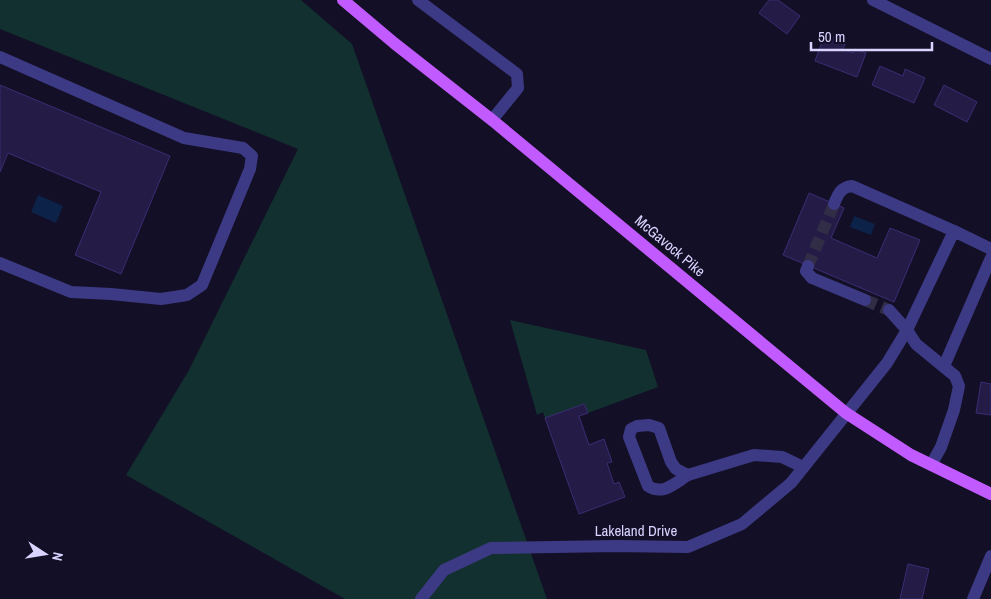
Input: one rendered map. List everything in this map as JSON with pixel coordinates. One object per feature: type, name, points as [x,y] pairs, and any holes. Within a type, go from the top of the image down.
[{"type":"main road","name":"McGavock Pike","points":[[343,0],[394,44],[492,120],[846,413],[911,455],[991,494]]},
{"type":"street","points":[[418,0],[517,74],[518,88],[492,120]]},
{"type":"street","points":[[873,0],[991,59]]},
{"type":"street","points":[[0,57],[184,138],[243,148],[252,156],[250,169],[202,285],[187,295],[161,299],[72,292],[0,263]]},
{"type":"street","points":[[834,204],[839,192],[852,186],[991,249]]},
{"type":"street","name":"Lakeland Drive","points":[[421,599],[444,570],[490,548],[688,547],[742,524],[791,483],[887,363],[907,330],[954,231]]},
{"type":"street","points":[[944,366],[991,258]]},
{"type":"street","points":[[808,266],[806,271],[812,278],[865,300]]},
{"type":"street","points":[[889,310],[907,330],[916,344],[955,376],[959,386],[954,410],[941,447],[931,465]]},
{"type":"street","points":[[688,475],[676,469],[671,462],[659,428],[649,425],[637,426],[631,429],[629,437],[648,486],[654,490],[665,489],[688,475],[754,455],[782,458],[803,467]]},
{"type":"street","points":[[973,599],[991,556]]},
{"type":"green space","points":[[0,0],[301,0],[352,44],[547,599],[345,599],[126,475],[189,370],[298,149],[0,29]]},
{"type":"green space","points":[[510,320],[646,350],[658,387],[588,413],[584,404],[545,418],[543,412],[537,415]]},
{"type":"water","points":[[38,195],[63,206],[56,223],[31,212]]},
{"type":"water","points":[[854,216],[875,224],[871,235],[850,227]]},
{"type":"building","points":[[769,0],[778,0],[800,16],[787,34],[759,13]]},
{"type":"building","points":[[825,34],[846,42],[843,49],[853,53],[855,49],[866,53],[857,77],[815,61]]},
{"type":"building","points":[[880,66],[903,76],[905,69],[925,78],[914,103],[872,85]]},
{"type":"building","points":[[0,85],[170,156],[121,274],[75,255],[101,192],[8,153],[0,172]]},
{"type":"building","points":[[944,85],[977,102],[967,122],[934,105]]},
{"type":"building","points":[[809,193],[844,208],[831,238],[877,258],[890,228],[920,240],[894,302],[783,255]]},
{"type":"building","points":[[981,382],[991,384],[991,415],[976,413]]},
{"type":"building","points":[[584,404],[588,413],[579,416],[589,445],[604,439],[612,462],[607,463],[614,484],[619,482],[625,497],[579,514],[545,418]]},
{"type":"building","points":[[908,564],[929,569],[922,599],[900,599]]},
{"type":"tunnel","points":[[808,266],[834,204]]},
{"type":"tunnel","points":[[865,300],[889,310]]}]
